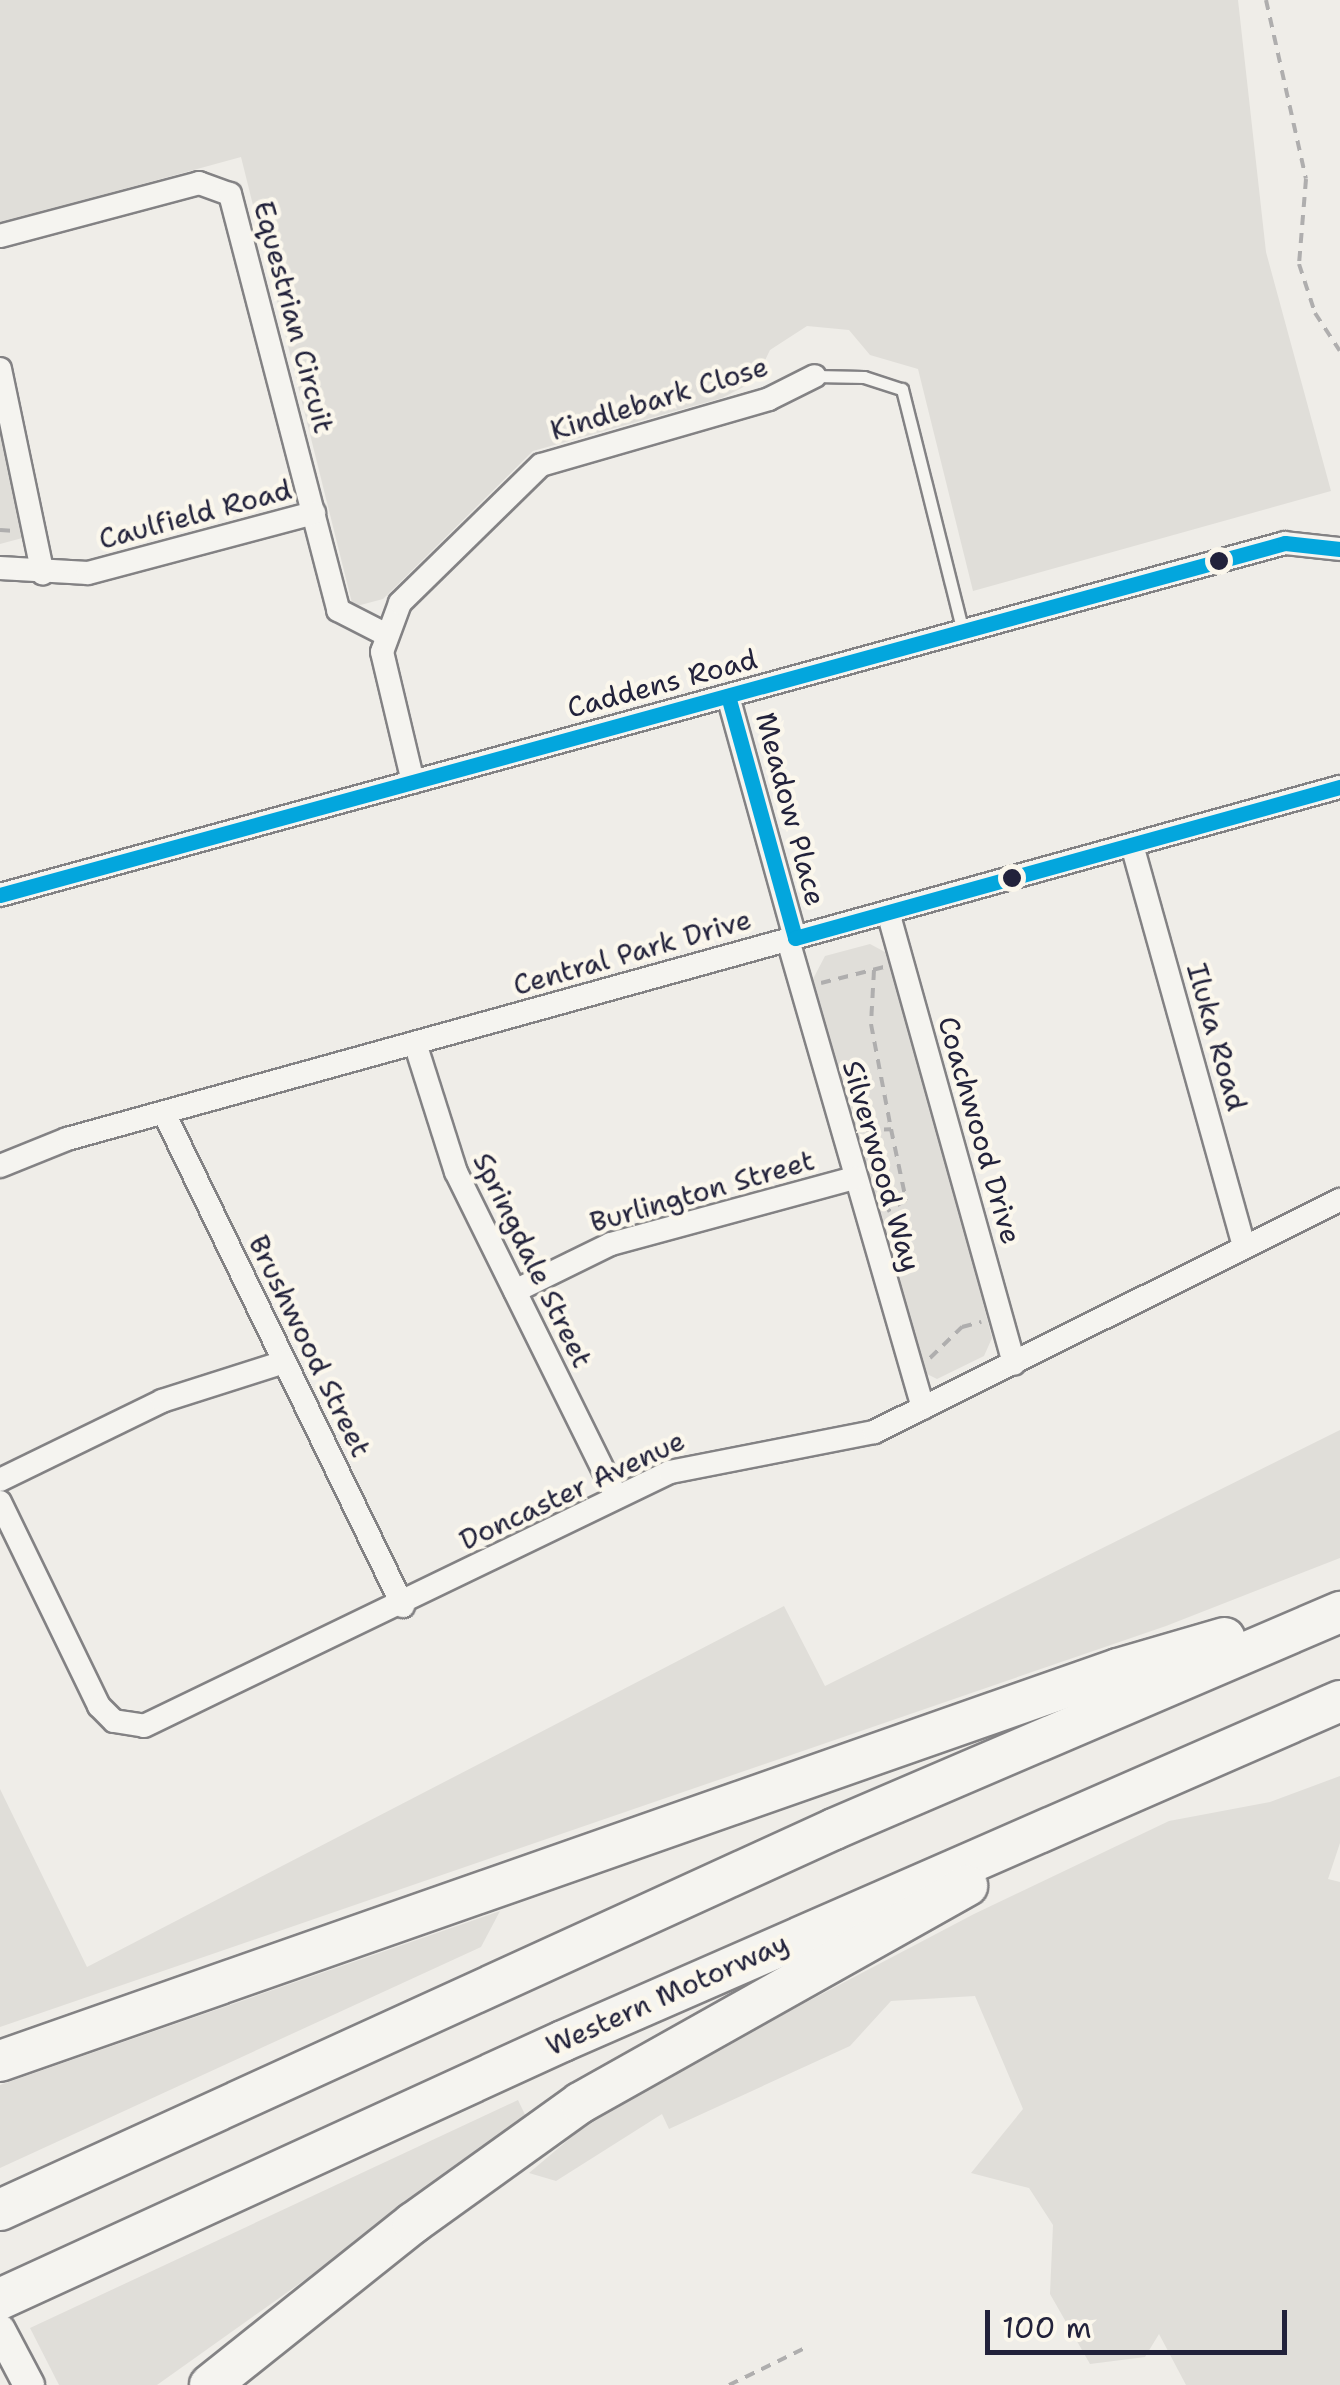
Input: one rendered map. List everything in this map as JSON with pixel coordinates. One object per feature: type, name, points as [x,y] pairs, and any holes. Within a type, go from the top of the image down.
[{"type":"highway","points":[[2,2060],[1118,1669],[1340,1609]]},
{"type":"highway","points":[[0,2210],[834,1828],[1340,1609]]},
{"type":"highway","name":"Western Motorway","points":[[0,2299],[1134,1788],[1340,1701]]},
{"type":"highway","points":[[210,2385],[413,2222],[580,2103],[1134,1788]]},
{"type":"main road","points":[[0,2330],[27,2382]]},
{"type":"street","name":"Equestrian Circuit","points":[[0,236],[199,183],[224,189],[237,208],[314,513]]},
{"type":"street","points":[[0,369],[43,574]]},
{"type":"street","name":"Kindlebark Close","points":[[383,634],[400,603],[541,465],[769,399],[816,376]]},
{"type":"street","name":"Caulfield Road","points":[[0,568],[43,574],[88,573],[314,513],[338,610],[383,634]]},
{"type":"street","name":"Caddens Road","points":[[0,895],[1286,543],[1340,549]]},
{"type":"street","points":[[383,634],[413,782]]},
{"type":"street","name":"Meadow Place","points":[[728,696],[792,939]]},
{"type":"street","name":"Central Park Drive","points":[[0,1166],[164,1113],[1340,787]]},
{"type":"street","name":"Iluka Road","points":[[1132,844],[1244,1246]]},
{"type":"street","name":"Coachwood Drive","points":[[888,912],[1014,1364]]},
{"type":"street","name":"Silverwood Way","points":[[792,939],[854,1178],[923,1408]]},
{"type":"street","name":"Springdale Street","points":[[414,1043],[448,1154],[616,1496]]},
{"type":"street","name":"Brushwood Street","points":[[164,1113],[403,1606]]},
{"type":"street","name":"Burlington Street","points":[[515,1291],[640,1235],[854,1178]]},
{"type":"street","name":"Doncaster Avenue","points":[[0,1502],[96,1701],[123,1724],[162,1720],[403,1606],[616,1496],[708,1460],[852,1440],[1014,1364],[1340,1200]]},
{"type":"street","points":[[0,1480],[162,1401],[284,1362]]},
{"type":"lane","points":[[816,376],[864,377],[902,389],[963,631]]},
{"type":"path","points":[[1266,0],[1306,179],[1300,264],[1315,312],[1340,350]]},
{"type":"path","points":[[806,987],[898,964]]},
{"type":"path","points":[[873,1219],[906,1200],[871,1024],[874,970]]},
{"type":"path","points":[[861,1130],[891,1129]]},
{"type":"path","points":[[913,1368],[944,1352],[968,1324],[988,1322]]},
{"type":"path","points":[[729,2385],[808,2346]]},
{"type":"shaded area","points":[[0,0],[1238,0],[1266,252],[1331,491],[973,591],[918,369],[870,355],[849,330],[807,326],[770,350],[755,381],[722,398],[533,451],[383,599],[353,607],[241,157],[0,223]]},
{"type":"shaded area","points":[[0,431],[26,537],[0,544]]},
{"type":"shaded area","points":[[870,944],[885,952],[928,1088],[992,1338],[984,1356],[937,1379],[923,1372],[845,1121],[851,1112],[813,979],[825,956]]},
{"type":"shaded area","points":[[1340,1430],[1340,1558],[1166,1626],[0,2027],[0,1789],[87,1967],[784,1606],[825,1686]]},
{"type":"shaded area","points":[[1340,1776],[1340,1843],[1328,1879],[1340,1882],[1340,2385],[1186,2385],[1159,2334],[1145,2357],[1090,2364],[1050,2294],[1053,2225],[1029,2188],[971,2173],[1023,2109],[975,1996],[891,2001],[850,2046],[669,2129],[662,2114],[556,2181],[529,2173],[607,2107],[974,1914],[1169,1821],[1270,1802]]},
{"type":"shaded area","points":[[500,1911],[481,1947],[0,2168],[0,2085]]},
{"type":"shaded area","points":[[518,2100],[528,2121],[157,2385],[59,2385],[30,2328]]},
{"type":"transit line","points":[[0,895],[1285,543],[1340,549]]},
{"type":"transit line","points":[[728,696],[795,938]]},
{"type":"transit line","points":[[795,938],[1340,787]]}]
